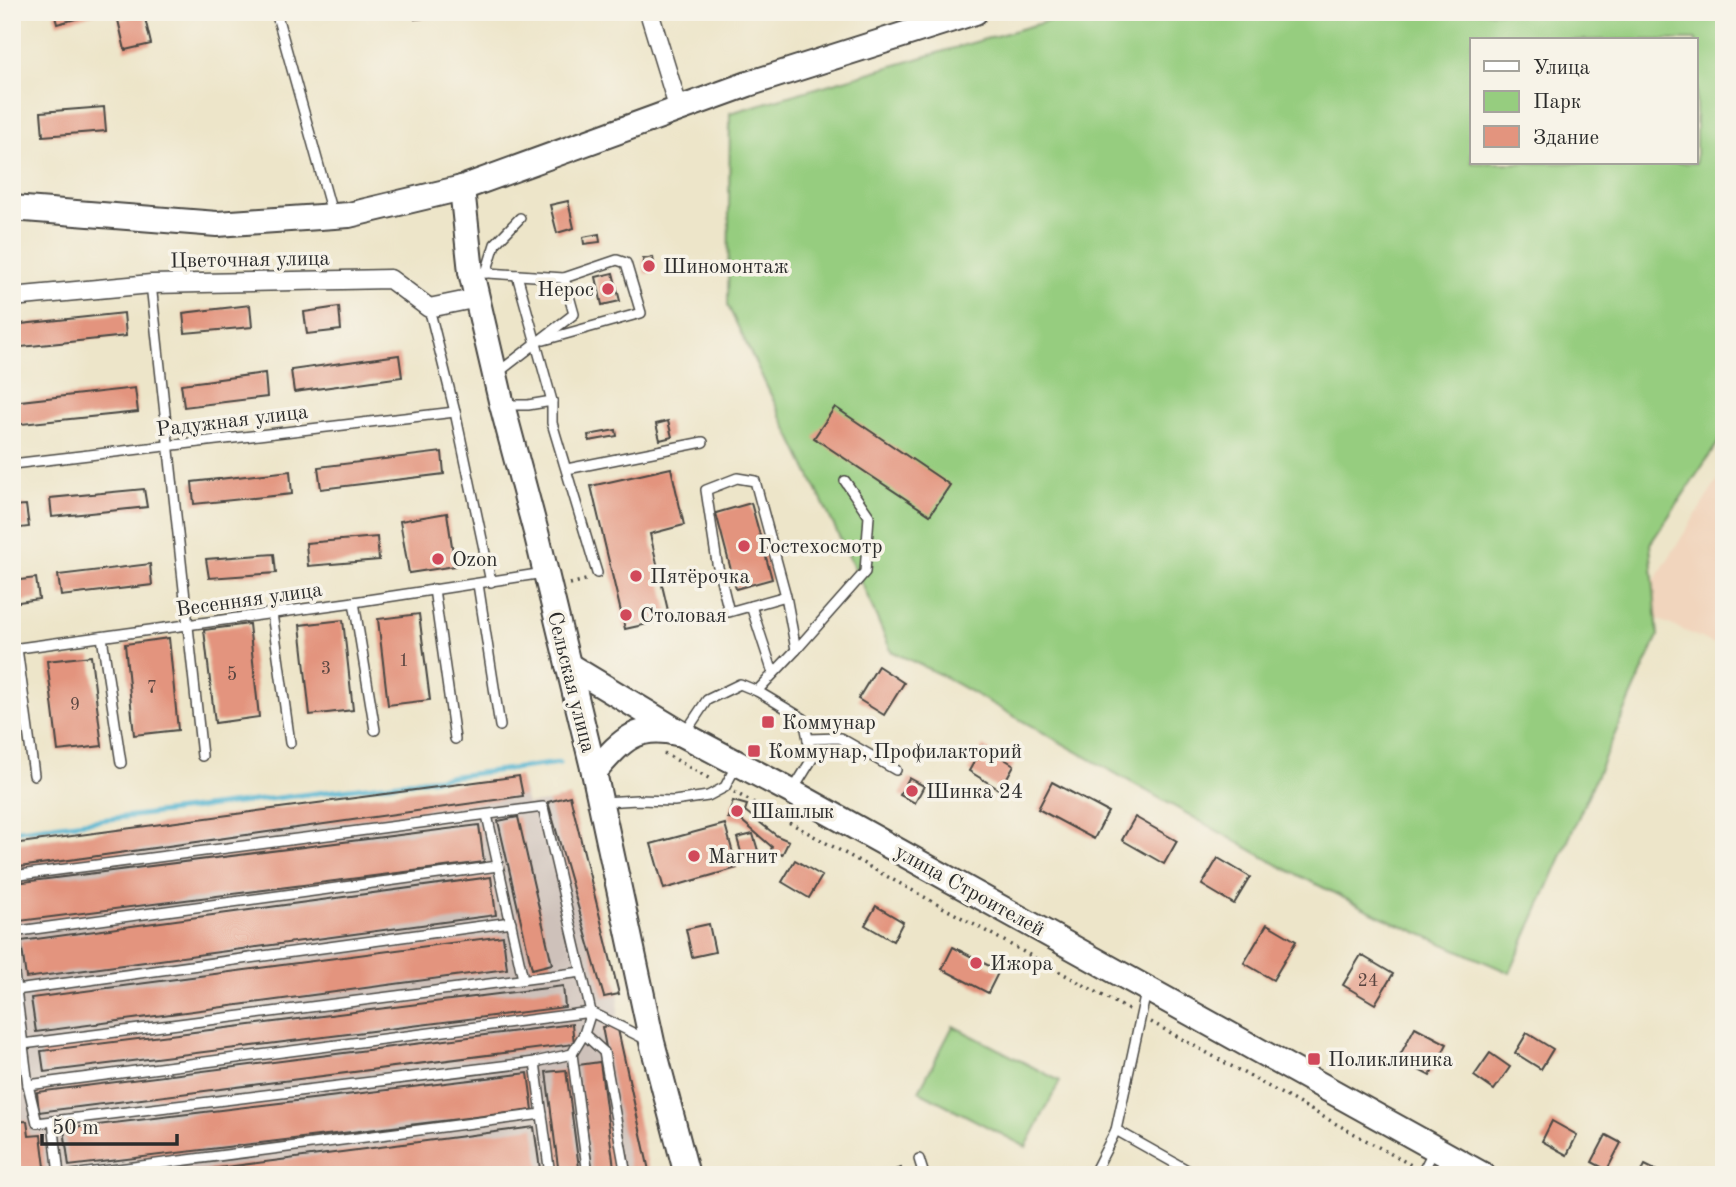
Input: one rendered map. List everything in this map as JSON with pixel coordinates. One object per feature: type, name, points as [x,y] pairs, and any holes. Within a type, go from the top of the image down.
[{"type":"main road","points":[[12,208],[217,224],[349,215],[462,188],[748,84],[975,12]]},
{"type":"main road","name":"Сельская улица","points":[[462,188],[478,272],[478,298],[502,405],[594,772],[652,1042],[687,1175]]},
{"type":"main road","name":"улица Строителей","points":[[568,665],[684,735],[792,792],[1483,1175]]},
{"type":"main road","points":[[594,772],[625,738],[642,731],[662,730],[684,735]]},
{"type":"street","points":[[649,12],[679,110]]},
{"type":"street","name":"Цветочная улица","points":[[12,297],[151,284],[390,279],[429,308]]},
{"type":"street","points":[[429,308],[478,298]]},
{"type":"lane","points":[[276,12],[333,216]]},
{"type":"lane","points":[[520,218],[495,244],[478,272],[564,278],[617,260],[626,263],[640,313],[538,342]]},
{"type":"lane","points":[[517,275],[538,342],[552,401],[552,423],[596,576]]},
{"type":"lane","points":[[496,375],[574,314],[564,278]]},
{"type":"lane","points":[[151,284],[202,756]]},
{"type":"lane","points":[[429,308],[455,412],[491,582]]},
{"type":"lane","points":[[502,405],[552,401]]},
{"type":"lane","name":"Радужная улица","points":[[12,464],[455,412]]},
{"type":"lane","points":[[567,468],[703,442]]},
{"type":"lane","points":[[786,596],[729,611],[717,563],[706,490],[737,478],[755,481],[786,596],[796,650]]},
{"type":"lane","points":[[757,691],[865,572],[869,516],[845,481]]},
{"type":"lane","name":"Весенняя улица","points":[[15,648],[272,614],[546,573]]},
{"type":"lane","points":[[478,584],[500,726]]},
{"type":"lane","points":[[434,589],[455,739]]},
{"type":"lane","points":[[354,602],[375,730]]},
{"type":"lane","points":[[751,606],[773,673]]},
{"type":"lane","points":[[272,614],[290,743]]},
{"type":"lane","points":[[102,637],[121,763]]},
{"type":"lane","points":[[15,648],[34,775]]},
{"type":"lane","points":[[684,735],[707,700],[740,684],[757,691],[804,719],[812,759],[792,792]]},
{"type":"lane","points":[[808,739],[840,738],[896,770]]},
{"type":"lane","points":[[601,802],[674,802],[708,796],[725,787],[738,763]]},
{"type":"lane","points":[[12,876],[543,807],[591,1012],[584,1034],[572,1054],[588,1175]]},
{"type":"lane","points":[[487,815],[523,979]]},
{"type":"lane","points":[[12,932],[498,866]]},
{"type":"lane","points":[[16,990],[511,922]]},
{"type":"lane","points":[[12,958],[28,1084],[37,1123],[535,1062],[572,1054]]},
{"type":"lane","points":[[23,1044],[582,972]]},
{"type":"lane","points":[[1093,1175],[1115,1130],[1147,988]]},
{"type":"lane","points":[[28,1084],[591,1012],[652,1042]]},
{"type":"lane","points":[[584,1034],[604,1052],[626,1175]]},
{"type":"lane","points":[[535,1062],[547,1174]]},
{"type":"lane","points":[[72,1175],[542,1114]]},
{"type":"lane","points":[[52,1121],[59,1175]]},
{"type":"lane","points":[[1115,1130],[1196,1175]]},
{"type":"lane","points":[[1422,1173],[1435,1149]]},
{"type":"lane","points":[[919,1159],[924,1175]]},
{"type":"path","points":[[570,584],[596,576]]},
{"type":"path","points":[[656,749],[1422,1173]]},
{"type":"shaded area","points":[[1724,470],[1724,648],[1636,610]]},
{"type":"shaded area","points":[[519,776],[527,804],[570,796],[619,994],[617,1025],[650,1175],[21,1175],[17,1140],[12,1140],[12,844]]},
{"type":"green space","points":[[1079,12],[1724,12],[1724,434],[1650,544],[1658,636],[1510,973],[1380,916],[1280,866],[939,674],[891,651],[864,588],[728,306],[730,113]]},
{"type":"green space","points":[[953,1026],[1060,1081],[1026,1147],[919,1091]]},
{"type":"building","points":[[54,12],[98,12],[98,13],[57,24]]},
{"type":"building","points":[[415,12],[439,12],[439,16],[415,19]]},
{"type":"building","points":[[144,14],[151,44],[125,50],[118,20]]},
{"type":"building","points":[[104,107],[106,131],[43,136],[41,112]]},
{"type":"building","points":[[568,201],[574,228],[557,233],[550,205]]},
{"type":"building","points":[[599,234],[600,242],[584,244],[583,237]]},
{"type":"building","name":"Шиномонтаж","points":[[653,257],[655,272],[645,274],[643,259]]},
{"type":"building","name":"Нерос","points":[[613,273],[620,301],[602,305],[596,277]]},
{"type":"building","points":[[250,305],[252,327],[185,333],[183,313]]},
{"type":"building","points":[[339,307],[341,330],[307,334],[304,312]]},
{"type":"building","points":[[124,313],[126,336],[12,348],[12,325]]},
{"type":"building","points":[[399,355],[402,377],[294,392],[291,370]]},
{"type":"building","points":[[265,373],[267,397],[184,407],[181,384]]},
{"type":"building","points":[[135,388],[138,412],[12,425],[12,402]]},
{"type":"building","points":[[835,407],[950,485],[930,515],[814,438]]},
{"type":"building","points":[[668,421],[672,437],[660,440],[656,424]]},
{"type":"building","points":[[616,430],[617,436],[589,441],[588,435]]},
{"type":"building","points":[[442,452],[444,474],[321,489],[318,467]]},
{"type":"building","name":"Пятёрочка","points":[[671,468],[684,525],[650,534],[670,619],[625,629],[591,486]]},
{"type":"building","points":[[290,471],[292,494],[194,504],[192,482]]},
{"type":"building","points":[[144,489],[147,507],[52,517],[50,498]]},
{"type":"building","name":"Гостехосмотр","points":[[751,503],[772,579],[736,589],[716,513]]},
{"type":"building","points":[[26,505],[29,527],[12,529],[12,506]]},
{"type":"building","points":[[447,513],[455,566],[409,573],[400,521]]},
{"type":"building","points":[[377,537],[379,560],[308,566],[306,543]]},
{"type":"building","points":[[274,554],[276,573],[209,578],[206,559]]},
{"type":"building","points":[[150,564],[152,585],[61,596],[58,575]]},
{"type":"building","points":[[36,578],[39,599],[12,603],[12,581]]},
{"type":"building","points":[[419,614],[430,700],[388,705],[378,619]]},
{"type":"building","points":[[343,620],[353,710],[310,715],[300,625]]},
{"type":"building","points":[[249,624],[259,717],[215,723],[204,630]]},
{"type":"building","points":[[169,638],[178,730],[134,735],[125,644]]},
{"type":"building","points":[[91,656],[102,746],[58,751],[47,661]]},
{"type":"building","points":[[878,666],[904,683],[884,715],[858,699]]},
{"type":"building","points":[[14,735],[16,757],[12,757]]},
{"type":"building","points":[[983,746],[1014,765],[1000,790],[969,771]]},
{"type":"building","points":[[519,776],[523,796],[12,868],[12,844]]},
{"type":"building","name":"Шинка 24","points":[[909,778],[924,786],[915,803],[900,795]]},
{"type":"building","points":[[1052,782],[1108,812],[1094,839],[1038,809]]},
{"type":"building","points":[[570,796],[619,994],[604,997],[548,802]]},
{"type":"building","points":[[733,801],[747,805],[745,811],[777,836],[789,841],[782,855],[771,850],[772,847],[742,821],[728,818]]},
{"type":"building","points":[[518,817],[552,964],[532,969],[498,821]]},
{"type":"building","points":[[1135,817],[1177,841],[1164,864],[1122,840]]},
{"type":"building","name":"Магнит","points":[[725,824],[737,868],[664,889],[651,844]]},
{"type":"building","points":[[479,825],[484,862],[20,921],[15,883]]},
{"type":"building","points":[[753,834],[759,854],[743,859],[737,838]]},
{"type":"building","points":[[1218,858],[1250,877],[1234,904],[1202,885]]},
{"type":"building","points":[[795,860],[822,876],[809,898],[782,882]]},
{"type":"building","points":[[491,877],[496,915],[26,978],[21,941]]},
{"type":"building","points":[[876,906],[903,922],[893,941],[865,925]]},
{"type":"building","points":[[709,924],[715,952],[692,957],[686,929]]},
{"type":"building","points":[[1267,924],[1296,941],[1273,980],[1244,963]]},
{"type":"building","points":[[503,936],[507,969],[36,1032],[31,998]]},
{"type":"building","points":[[953,947],[999,971],[988,993],[942,969]]},
{"type":"building","points":[[1361,955],[1393,974],[1375,1004],[1343,985]]},
{"type":"building","points":[[563,986],[565,1007],[44,1072],[41,1051]]},
{"type":"building","points":[[14,1019],[20,1065],[12,1066],[12,1020]]},
{"type":"building","points":[[572,1024],[574,1044],[39,1112],[37,1092]]},
{"type":"building","points":[[617,1025],[650,1175],[631,1175],[602,1027]]},
{"type":"building","points":[[1415,1027],[1447,1044],[1430,1076],[1398,1059]]},
{"type":"building","points":[[1527,1033],[1553,1049],[1541,1069],[1515,1053]]},
{"type":"building","points":[[1490,1053],[1510,1067],[1494,1090],[1474,1076]]},
{"type":"building","points":[[600,1062],[615,1175],[593,1175],[578,1065]]},
{"type":"building","points":[[566,1070],[580,1175],[559,1175],[546,1072]]},
{"type":"building","points":[[528,1073],[533,1110],[69,1166],[64,1129]]},
{"type":"building","points":[[27,1121],[29,1136],[41,1135],[46,1175],[21,1175],[17,1139],[12,1140],[12,1122]]},
{"type":"building","points":[[1552,1121],[1577,1135],[1567,1155],[1542,1141]]},
{"type":"building","points":[[534,1127],[540,1169],[492,1175],[165,1175]]},
{"type":"building","points":[[1606,1135],[1621,1143],[1607,1170],[1592,1162]]},
{"type":"building","points":[[1645,1165],[1665,1175],[1640,1175]]},
{"type":"building","points":[[901,1168],[903,1175],[882,1175],[882,1174]]},
{"type":"waterway","points":[[12,831],[560,763]]},
{"type":"place","name":"Шиномонтаж","points":[[649,266]]},
{"type":"place","name":"Нерос","points":[[608,289]]},
{"type":"place","name":"Гостехосмотр","points":[[744,546]]},
{"type":"place","name":"Ozon","points":[[438,559]]},
{"type":"place","name":"Пятёрочка","points":[[636,576]]},
{"type":"place","name":"Столовая","points":[[626,615]]},
{"type":"place","name":"Коммунар","points":[[768,722]]},
{"type":"place","name":"Коммунар, Профилакторий","points":[[754,751]]},
{"type":"place","name":"Шинка 24","points":[[912,791]]},
{"type":"place","name":"Шашлык","points":[[737,811]]},
{"type":"place","name":"Магнит","points":[[694,856]]},
{"type":"place","name":"Ижора","points":[[976,963]]},
{"type":"place","name":"Поликлиника","points":[[1314,1059]]}]
